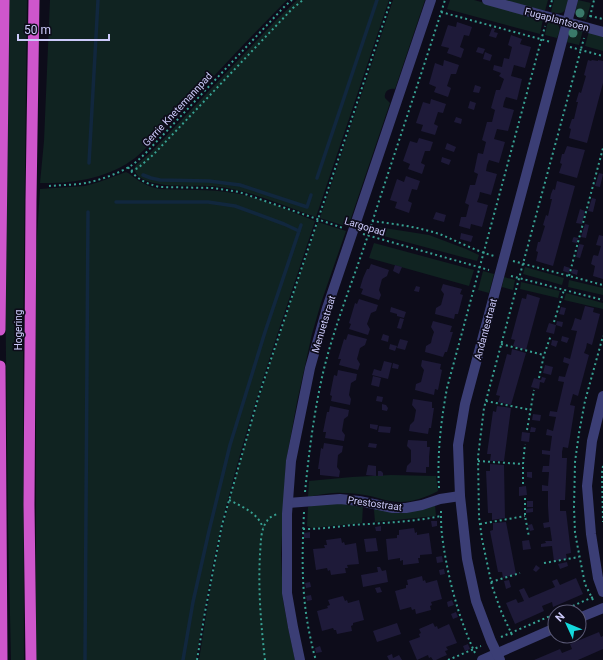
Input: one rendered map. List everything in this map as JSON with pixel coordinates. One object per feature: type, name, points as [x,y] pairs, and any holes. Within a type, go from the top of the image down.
[{"type":"highway","name":"Hogering","points":[[0,330],[4,0]]},
{"type":"highway","name":"Hogering","points":[[31,660],[29,505],[34,0]]},
{"type":"highway","points":[[0,366],[2,660]]},
{"type":"street","name":"Fugaplantsoen","points":[[487,0],[603,32]]},
{"type":"street","name":"Andantestraat","points":[[498,657],[476,601],[467,559],[460,496],[458,445],[465,404],[573,0]]},
{"type":"street","name":"Menuetstraat","points":[[300,660],[287,593],[287,514],[291,461],[310,368],[328,308],[430,4]]},
{"type":"street","points":[[599,593],[592,542],[587,486],[592,441],[603,396]]},
{"type":"street","name":"Prestostraat","points":[[288,503],[340,499],[360,501],[394,508],[406,508],[440,499],[460,496]]},
{"type":"street","points":[[587,615],[603,608]]},
{"type":"street","points":[[482,660],[498,657],[516,645],[547,631]]},
{"type":"path","name":"Gerrie Knetemannpad","points":[[49,186],[78,184],[94,181],[128,167],[146,153],[159,140],[292,0]]},
{"type":"path","points":[[131,171],[138,168],[153,155],[293,8],[303,0]]},
{"type":"path","points":[[197,660],[222,525],[259,395],[391,0]]},
{"type":"path","points":[[316,660],[308,625],[303,591],[302,556],[307,465],[314,418],[324,372],[341,312],[445,0]]},
{"type":"path","points":[[516,645],[501,611],[491,582],[480,524],[478,461],[484,408],[594,0]]},
{"type":"path","points":[[430,4],[441,12],[603,56]]},
{"type":"path","points":[[590,16],[603,19]]},
{"type":"path","points":[[569,276],[603,148]]},
{"type":"path","name":"Largopad","points":[[128,167],[134,175],[145,182],[159,187],[213,188],[239,192],[353,232],[603,300]]},
{"type":"path","points":[[372,221],[414,228],[440,235],[484,253],[603,285]]},
{"type":"path","points":[[554,322],[564,290]]},
{"type":"path","points":[[539,378],[544,355],[551,335]]},
{"type":"path","points":[[501,344],[544,355]]},
{"type":"path","points":[[527,430],[534,390]]},
{"type":"path","points":[[486,401],[531,410]]},
{"type":"path","points":[[523,484],[525,444]]},
{"type":"path","points":[[478,461],[523,464]]},
{"type":"path","points":[[603,466],[603,522]]},
{"type":"path","points":[[524,498],[525,516],[529,537]]},
{"type":"path","points":[[229,500],[250,511],[261,522],[263,528]]},
{"type":"path","points":[[265,660],[260,620],[259,570],[261,539],[263,528],[272,516],[277,514],[287,514]]},
{"type":"path","points":[[303,529],[423,520],[441,516]]},
{"type":"path","points":[[480,524],[525,516]]},
{"type":"path","points":[[544,563],[579,557]]},
{"type":"path","points":[[491,582],[520,573]]},
{"type":"path","points":[[578,604],[592,598],[599,593]]},
{"type":"path","points":[[500,637],[547,617]]},
{"type":"path","points":[[448,660],[485,644]]},
{"type":"green space","points":[[9,0],[27,0],[23,339],[24,660],[11,660],[5,271]]},
{"type":"green space","points":[[50,0],[287,0],[135,158],[125,165],[102,175],[78,181],[40,183],[44,141]]},
{"type":"green space","points":[[297,0],[389,0],[316,217],[249,193],[221,187],[166,185],[155,183],[138,176],[134,169],[136,165],[150,153],[278,18]]},
{"type":"green space","points":[[393,0],[425,0],[395,89],[388,90],[385,94],[385,98],[390,103],[348,227],[320,218]]},
{"type":"green space","points":[[450,0],[474,0],[543,19],[540,34],[447,9]]},
{"type":"green space","points":[[504,0],[548,0],[545,11]]},
{"type":"green space","points":[[554,0],[568,0],[566,8],[563,12],[551,12]]},
{"type":"green space","points":[[578,0],[591,3],[586,20],[578,17],[576,13]]},
{"type":"green space","points":[[548,20],[558,24],[560,30],[557,38],[545,35]]},
{"type":"green space","points":[[574,30],[583,30],[579,45],[566,42]]},
{"type":"green space","points":[[589,31],[603,35],[603,51],[585,46]]},
{"type":"green space","points":[[126,172],[137,180],[155,188],[216,191],[244,195],[265,201],[315,221],[269,359],[237,464],[214,559],[196,660],[36,660],[36,251],[40,189],[85,186]]},
{"type":"green space","points":[[318,222],[346,231],[312,334],[286,462],[281,554],[283,600],[295,660],[199,660],[216,559],[233,487],[267,373]]},
{"type":"green space","points":[[378,227],[429,235],[479,255],[477,261],[376,234]]},
{"type":"green space","points":[[374,243],[474,270],[469,286],[369,258]]},
{"type":"green space","points":[[525,267],[564,278],[562,285],[523,274]]},
{"type":"green space","points":[[483,271],[494,274],[489,293],[478,290]]},
{"type":"green space","points":[[504,277],[515,280],[513,290],[502,287]]},
{"type":"green space","points":[[569,280],[603,288],[603,295],[568,287]]},
{"type":"green space","points":[[521,282],[560,291],[558,298],[520,289]]},
{"type":"green space","points":[[566,293],[603,303],[603,309],[564,300]]},
{"type":"green space","points":[[391,475],[436,476],[438,491],[420,499],[405,502],[349,493],[329,493],[308,497],[309,481]]},
{"type":"green space","points":[[339,502],[363,506],[362,523],[312,528],[307,526],[308,507],[316,504]]},
{"type":"green space","points":[[435,505],[436,516],[375,522],[374,510],[376,508]]},
{"type":"building","points":[[457,22],[472,27],[469,36],[464,35],[460,47],[464,49],[461,58],[447,53],[449,48],[441,46],[448,25],[456,27]]},
{"type":"building","points":[[492,28],[495,29],[494,32],[498,33],[496,38],[489,36]]},
{"type":"building","points":[[511,35],[522,39],[520,44],[531,47],[525,68],[514,65],[511,76],[522,79],[517,100],[506,97],[504,102],[503,107],[514,110],[508,131],[497,129],[494,139],[505,142],[499,163],[489,160],[487,165],[486,171],[497,174],[491,195],[480,192],[477,202],[488,205],[482,227],[471,224],[470,229],[459,226],[461,217],[466,217],[469,205],[465,203],[470,185],[475,185],[478,174],[474,172],[478,153],[483,154],[486,142],[482,140],[487,122],[492,122],[495,110],[491,108],[496,90],[500,90],[504,79],[499,76],[501,73],[493,70],[494,65],[502,67],[504,58],[509,59],[512,47],[508,45]]},
{"type":"building","points":[[478,47],[485,49],[483,54],[476,52]]},
{"type":"building","points":[[485,52],[492,55],[490,61],[483,59]]},
{"type":"building","points":[[444,60],[459,65],[456,74],[451,74],[447,86],[451,88],[448,97],[434,92],[436,87],[429,84],[435,63],[443,66]]},
{"type":"building","points":[[588,60],[603,61],[603,83],[587,143],[569,138],[571,129],[569,128],[572,119],[574,119],[578,102],[576,102],[579,92],[581,93],[586,76],[584,75]]},
{"type":"building","points":[[475,85],[481,87],[479,93],[473,92]]},
{"type":"building","points":[[431,99],[446,104],[443,113],[438,112],[434,124],[438,126],[435,135],[421,131],[423,125],[416,123],[423,102],[430,104]]},
{"type":"building","points":[[470,101],[476,103],[474,110],[468,108]]},
{"type":"building","points":[[456,117],[462,119],[461,124],[454,122]]},
{"type":"building","points":[[419,138],[433,142],[430,151],[425,151],[421,163],[425,165],[422,174],[408,169],[410,164],[403,161],[410,141],[417,143]]},
{"type":"building","points":[[447,143],[456,147],[454,152],[445,149]]},
{"type":"building","points":[[567,146],[585,150],[577,178],[559,173],[562,164],[560,163],[562,154],[564,154]]},
{"type":"building","points":[[442,157],[451,160],[449,165],[441,162]]},
{"type":"building","points":[[599,173],[603,174],[600,187],[595,186]]},
{"type":"building","points":[[406,176],[420,181],[417,190],[412,189],[408,201],[412,203],[409,213],[395,208],[397,202],[390,200],[397,179],[404,182]]},
{"type":"building","points":[[557,181],[575,186],[553,266],[536,261],[538,252],[536,251],[545,226],[543,225],[546,215],[548,216],[552,199],[550,199],[551,194],[553,189],[555,190]]},
{"type":"building","points":[[592,198],[596,199],[593,212],[588,211]]},
{"type":"building","points":[[580,209],[585,211],[582,224],[576,223]]},
{"type":"building","points":[[436,212],[446,215],[444,222],[433,219]]},
{"type":"building","points":[[585,224],[589,225],[586,238],[581,237]]},
{"type":"building","points":[[461,233],[473,236],[471,242],[460,239]]},
{"type":"building","points":[[599,235],[603,236],[603,279],[593,276],[595,266],[591,264],[593,256],[598,256],[601,246],[596,245]]},
{"type":"building","points":[[574,237],[578,238],[577,243],[572,242]]},
{"type":"building","points":[[579,244],[584,245],[580,258],[576,257]]},
{"type":"building","points":[[371,264],[389,270],[387,276],[382,279],[379,290],[381,295],[379,300],[361,294],[363,289],[360,288],[363,278]]},
{"type":"building","points":[[395,265],[402,267],[399,274],[393,271]]},
{"type":"building","points":[[564,266],[570,268],[569,273],[563,271]]},
{"type":"building","points":[[573,269],[578,270],[577,275],[571,273]]},
{"type":"building","points":[[443,284],[462,289],[460,294],[463,295],[458,314],[455,314],[454,319],[435,314],[436,308],[441,305],[444,294],[441,290]]},
{"type":"building","points":[[416,286],[420,287],[419,292],[414,291]]},
{"type":"building","points":[[527,294],[540,298],[526,350],[513,346],[515,340],[511,339],[522,298],[526,299]]},
{"type":"building","points":[[359,299],[378,305],[376,311],[371,313],[367,324],[370,329],[368,335],[349,329],[351,324],[349,323],[355,303],[357,304]]},
{"type":"building","points":[[585,306],[594,308],[593,312],[600,314],[592,345],[587,343],[584,353],[589,355],[578,396],[573,394],[570,405],[575,406],[568,448],[563,447],[562,452],[562,458],[567,458],[565,500],[560,500],[560,511],[566,511],[571,553],[566,554],[567,559],[554,561],[552,546],[541,547],[541,544],[546,543],[545,541],[552,541],[550,527],[544,528],[543,523],[549,522],[548,491],[542,491],[542,485],[548,486],[549,472],[542,472],[543,466],[549,466],[550,455],[542,454],[542,450],[550,451],[552,436],[546,435],[547,429],[553,431],[556,417],[549,416],[550,411],[557,412],[564,382],[558,381],[559,376],[565,377],[569,364],[563,362],[564,357],[570,359],[577,331],[571,330],[575,318],[581,320]]},
{"type":"building","points":[[391,307],[406,312],[404,318],[390,312]]},
{"type":"building","points":[[561,307],[566,308],[564,315],[559,314]]},
{"type":"building","points":[[400,318],[404,319],[401,329],[397,328]]},
{"type":"building","points":[[433,321],[452,326],[450,332],[453,332],[447,352],[445,352],[443,357],[425,352],[426,346],[431,343],[434,332],[431,327]]},
{"type":"building","points":[[557,321],[563,322],[562,327],[556,325]]},
{"type":"building","points":[[549,323],[556,325],[554,334],[546,332]]},
{"type":"building","points":[[348,334],[367,339],[365,345],[360,348],[357,359],[360,364],[358,370],[339,365],[341,359],[338,359],[344,339],[346,340]]},
{"type":"building","points":[[383,334],[389,336],[388,342],[381,340]]},
{"type":"building","points":[[562,336],[569,338],[567,343],[561,341]]},
{"type":"building","points":[[400,339],[408,341],[405,350],[397,348]]},
{"type":"building","points":[[552,340],[558,341],[556,347],[551,345]]},
{"type":"building","points":[[390,344],[397,346],[395,351],[389,349]]},
{"type":"building","points":[[512,349],[526,353],[511,405],[498,402],[500,396],[496,395],[507,354],[511,355]]},
{"type":"building","points":[[422,360],[441,364],[440,369],[442,370],[438,390],[435,389],[434,395],[415,390],[416,384],[421,382],[424,370],[421,366]]},
{"type":"building","points":[[384,361],[392,363],[388,379],[372,375],[374,369],[381,371]]},
{"type":"building","points":[[393,363],[399,365],[398,369],[392,368]]},
{"type":"building","points":[[545,365],[553,367],[551,375],[543,373]]},
{"type":"building","points":[[338,370],[357,374],[356,380],[351,383],[349,395],[351,399],[350,405],[331,401],[332,396],[330,395],[334,375],[337,376]]},
{"type":"building","points":[[373,376],[381,378],[379,387],[371,385]]},
{"type":"building","points":[[542,377],[546,378],[544,383],[540,382],[539,389],[531,387],[534,378],[541,380]]},
{"type":"building","points":[[377,396],[383,397],[382,402],[376,401]]},
{"type":"building","points":[[413,399],[432,402],[432,408],[434,408],[431,428],[429,428],[428,434],[409,431],[410,425],[414,421],[416,410],[412,405]]},
{"type":"building","points":[[382,404],[386,405],[388,408],[387,411],[382,410]]},
{"type":"building","points":[[330,406],[349,410],[348,416],[344,419],[342,431],[345,435],[344,441],[325,438],[326,432],[323,432],[327,412],[329,412]]},
{"type":"building","points":[[497,406],[511,408],[504,461],[490,461],[491,454],[487,454],[493,411],[496,412]]},
{"type":"building","points":[[533,414],[541,415],[540,421],[532,420]]},
{"type":"building","points":[[370,424],[378,425],[377,430],[370,428]]},
{"type":"building","points":[[379,426],[391,427],[390,433],[378,432]]},
{"type":"building","points":[[531,427],[536,428],[535,432],[530,432]]},
{"type":"building","points":[[522,432],[530,433],[529,442],[521,441]]},
{"type":"building","points":[[408,440],[427,441],[427,447],[430,447],[429,467],[426,467],[426,473],[406,472],[407,466],[411,462],[411,450],[407,446]]},
{"type":"building","points":[[324,443],[343,446],[342,452],[338,455],[337,467],[340,471],[339,477],[320,475],[320,469],[318,469],[321,448],[323,449]]},
{"type":"building","points":[[369,443],[377,444],[376,448],[368,447]]},
{"type":"building","points":[[490,464],[504,465],[505,518],[492,520],[492,513],[488,513],[486,471],[490,471]]},
{"type":"building","points":[[368,465],[376,466],[376,476],[366,475]]},
{"type":"building","points":[[378,471],[383,473],[383,476],[378,476]]},
{"type":"building","points":[[527,472],[532,472],[532,478],[527,477]]},
{"type":"building","points":[[526,486],[527,495],[519,496],[519,487]]},
{"type":"building","points":[[527,501],[533,501],[533,507],[527,507]]},
{"type":"building","points":[[533,508],[533,512],[526,513],[526,509]]},
{"type":"building","points":[[431,521],[437,521],[437,526],[432,527]]},
{"type":"building","points":[[506,522],[516,574],[503,578],[502,572],[498,572],[490,531],[493,530],[493,523]]},
{"type":"building","points":[[532,524],[534,530],[530,531],[528,525]]},
{"type":"building","points":[[381,526],[381,531],[376,531],[375,527]]},
{"type":"building","points":[[414,528],[417,535],[429,533],[432,554],[420,555],[420,558],[418,558],[419,563],[403,565],[403,560],[400,561],[400,558],[388,560],[386,539],[397,538],[397,535],[399,535],[399,530]]},
{"type":"building","points":[[310,532],[310,538],[304,538],[304,533]]},
{"type":"building","points":[[341,538],[342,543],[344,542],[345,545],[356,543],[359,564],[347,565],[348,568],[345,568],[346,573],[331,575],[330,570],[328,571],[327,568],[316,570],[313,549],[325,548],[324,545],[327,545],[326,540]]},
{"type":"building","points":[[376,538],[378,551],[366,552],[364,539]]},
{"type":"building","points":[[529,540],[531,549],[523,550],[522,541]]},
{"type":"building","points":[[442,556],[443,562],[437,563],[436,557]]},
{"type":"building","points":[[567,562],[568,566],[560,569],[558,564]]},
{"type":"building","points":[[536,565],[540,568],[536,572],[533,570]]},
{"type":"building","points":[[377,567],[380,567],[382,571],[386,570],[388,582],[363,587],[361,575],[378,572]]},
{"type":"building","points":[[444,569],[445,574],[440,575],[439,570]]},
{"type":"building","points":[[422,576],[423,581],[425,580],[426,583],[437,580],[442,599],[431,602],[431,610],[416,614],[415,609],[412,610],[411,607],[400,610],[395,591],[406,588],[406,585],[408,585],[407,580]]},
{"type":"building","points":[[576,578],[583,594],[560,604],[552,604],[552,602],[542,606],[544,611],[515,624],[506,603],[516,599],[518,603],[524,601],[519,590],[524,588],[529,598],[555,587],[552,581],[557,579],[560,585]]},
{"type":"building","points":[[509,580],[511,587],[506,589],[504,581]]},
{"type":"building","points":[[310,582],[311,587],[306,588],[305,583]]},
{"type":"building","points":[[380,587],[382,592],[377,593],[375,588]]},
{"type":"building","points":[[311,595],[312,600],[307,601],[306,596]]},
{"type":"building","points":[[343,596],[345,601],[347,600],[348,603],[359,600],[364,620],[353,623],[351,626],[352,631],[337,634],[336,630],[333,628],[322,631],[317,611],[328,608],[327,606],[330,605],[328,600]]},
{"type":"building","points":[[452,600],[454,605],[448,607],[447,602]]},
{"type":"building","points":[[456,612],[458,617],[453,619],[451,614]]},
{"type":"building","points":[[397,623],[401,634],[377,642],[373,631]]},
{"type":"building","points":[[433,623],[438,629],[449,624],[457,643],[446,647],[448,650],[445,651],[447,655],[436,660],[433,660],[431,657],[429,658],[428,655],[417,660],[409,641],[420,637],[419,634],[421,633],[419,629]]},
{"type":"building","points":[[599,632],[601,637],[603,636],[603,649],[578,660],[534,660],[560,649],[562,653],[572,649],[570,644],[587,644],[587,637]]},
{"type":"building","points":[[468,644],[470,649],[465,651],[463,646]]},
{"type":"building","points":[[320,646],[322,652],[316,653],[315,648]]},
{"type":"building","points":[[392,654],[393,658],[399,655],[402,660],[389,660],[387,656]]},
{"type":"waterway","points":[[89,163],[98,0]]},
{"type":"waterway","points":[[317,178],[377,0]]},
{"type":"waterway","points":[[143,175],[160,180],[209,181],[240,185],[307,207],[311,195]]},
{"type":"waterway","points":[[116,202],[208,202],[235,206],[299,231],[265,332],[230,445],[193,602],[183,660]]},
{"type":"waterway","points":[[85,660],[88,212]]},
{"type":"waterway","points":[[299,231],[301,225]]}]
